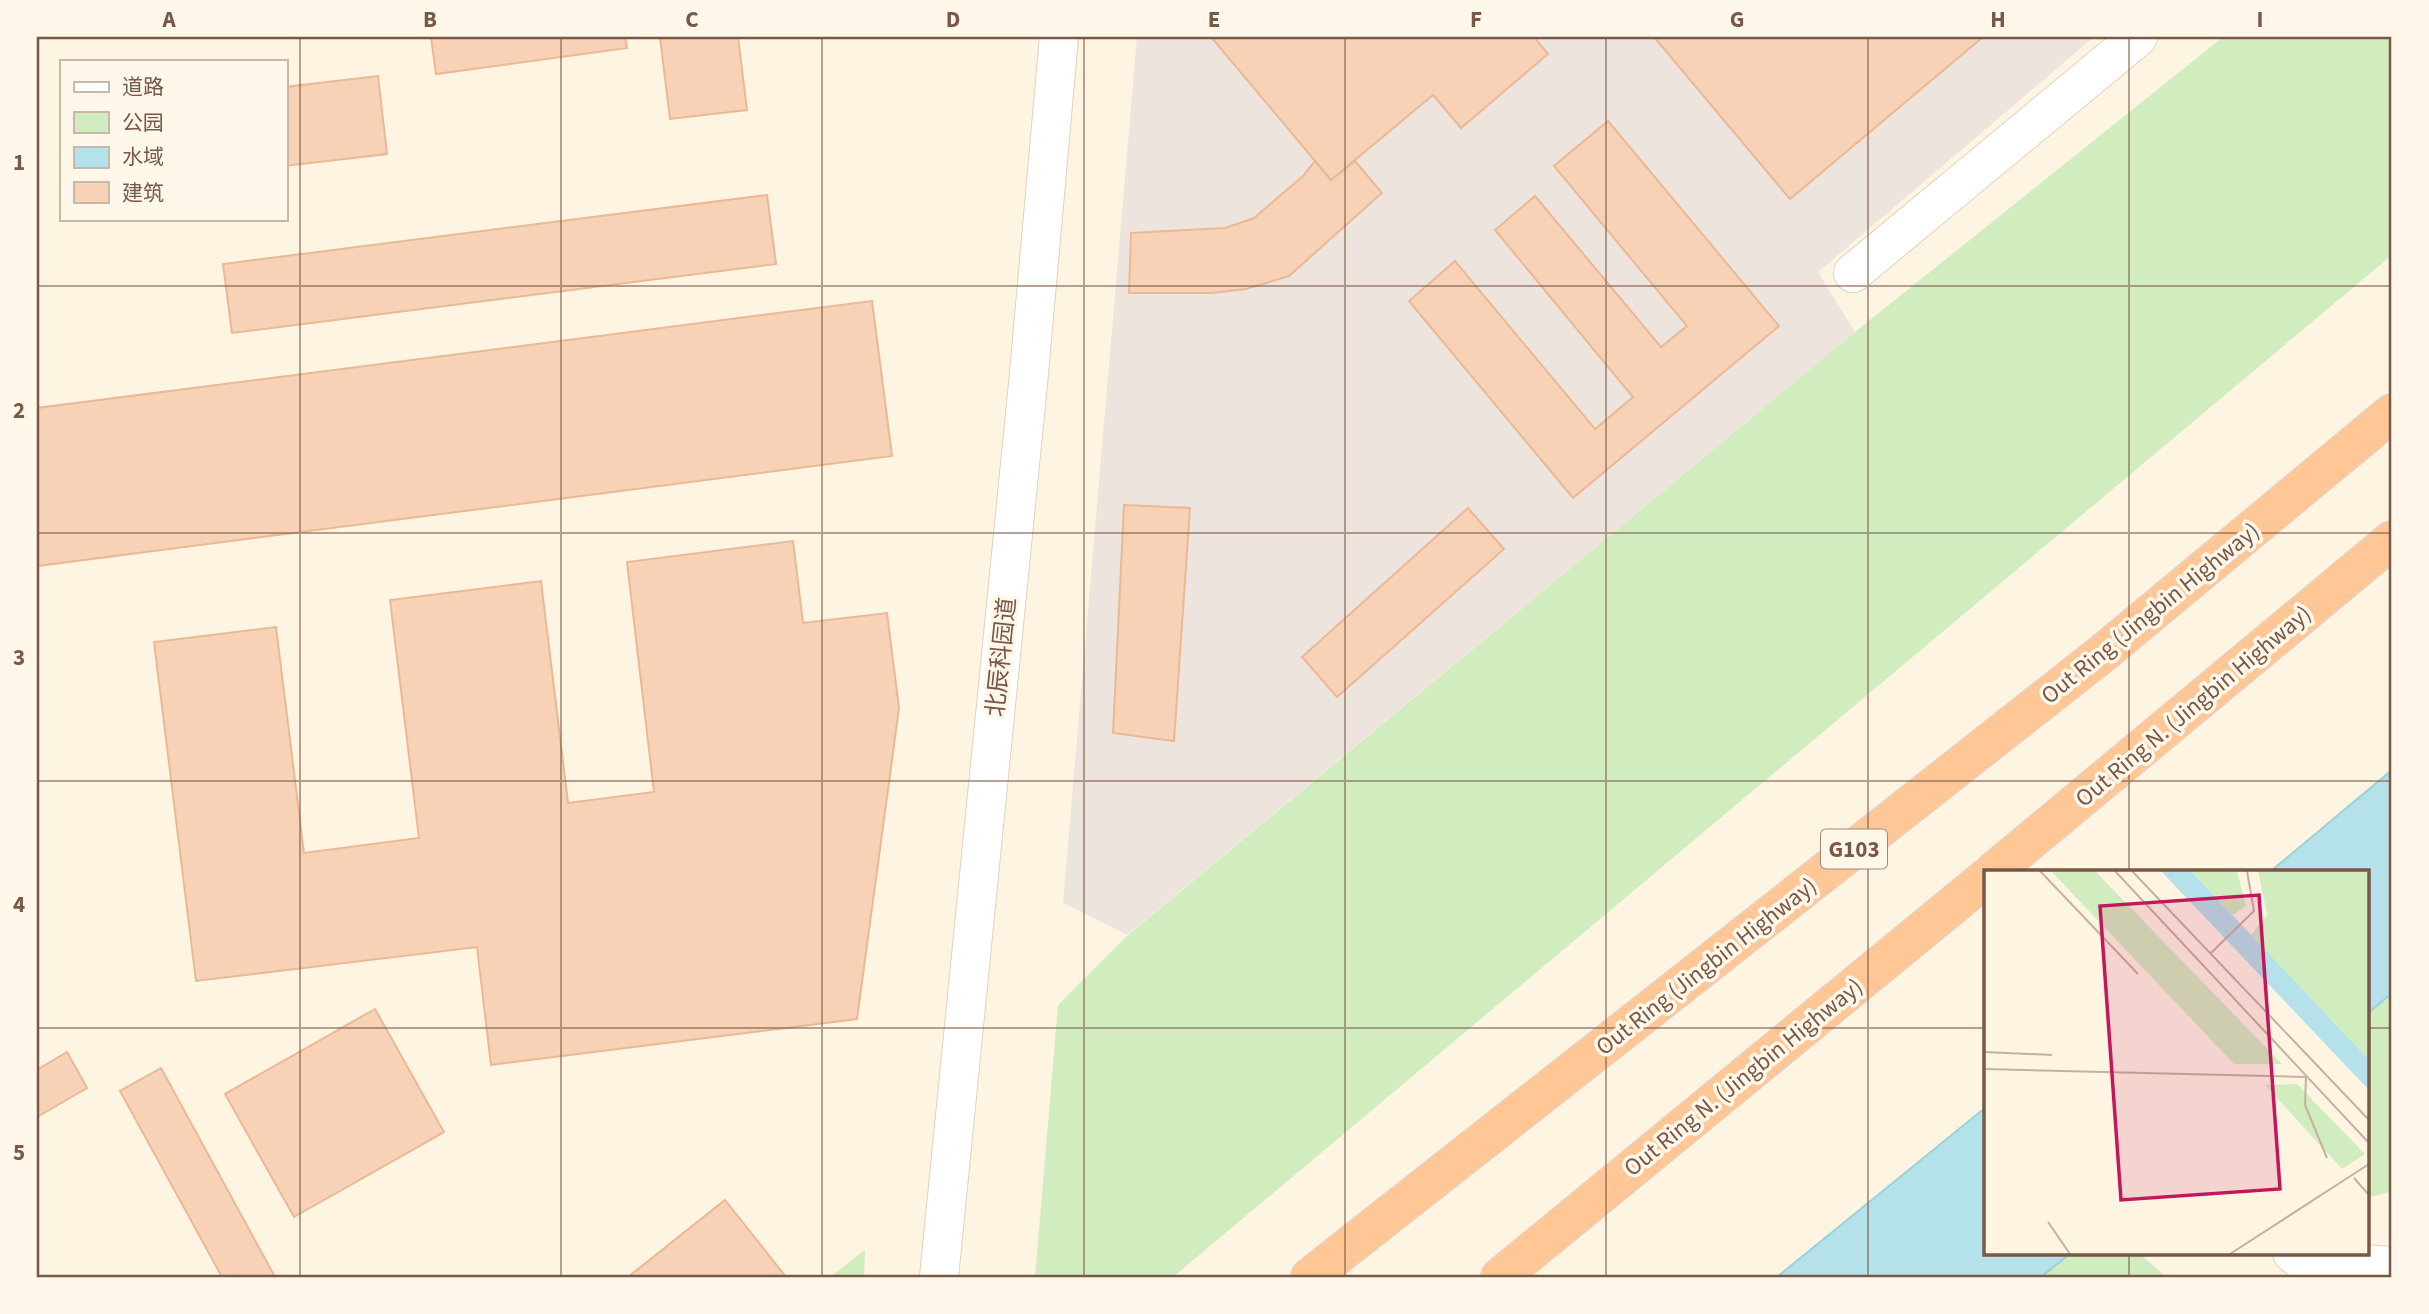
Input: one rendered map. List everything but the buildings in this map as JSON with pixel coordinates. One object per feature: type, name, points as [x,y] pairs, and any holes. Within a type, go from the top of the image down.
[{"type":"highway","name":"Out Ring (Jingbin Highway)","points":[[1310,1277],[2103,653],[2392,413]]},
{"type":"highway","name":"Out Ring N. (Jingbin Highway)","points":[[1998,870],[2392,540]]},
{"type":"highway","name":"Out Ring N. (Jingbin Highway)","points":[[1500,1277],[1984,881]]},
{"type":"street","name":"北辰科园道","points":[[939,1277],[1028,384],[1059,37]]},
{"type":"street","points":[[1853,273],[2138,37]]},
{"type":"street","points":[[2293,1254],[2301,1260],[2392,1266]]},
{"type":"shaded area","points":[[1137,37],[2094,37],[1818,272],[1855,332],[1127,935],[1063,903]]},
{"type":"green space","points":[[2223,37],[2392,37],[2392,255],[1173,1277],[1035,1277],[1058,1005],[1128,935],[1855,332]]},
{"type":"green space","points":[[2392,991],[2392,1192],[2370,1197],[2370,1010]]},
{"type":"green space","points":[[865,1250],[864,1277],[830,1277]]},
{"type":"green space","points":[[2071,1254],[2140,1254],[2166,1277],[2041,1277]]},
{"type":"water","points":[[2392,770],[2392,993],[2370,1011],[2370,870],[2272,870]]},
{"type":"water","points":[[1984,1109],[1984,1254],[2070,1254],[2041,1277],[1777,1277]]}]
